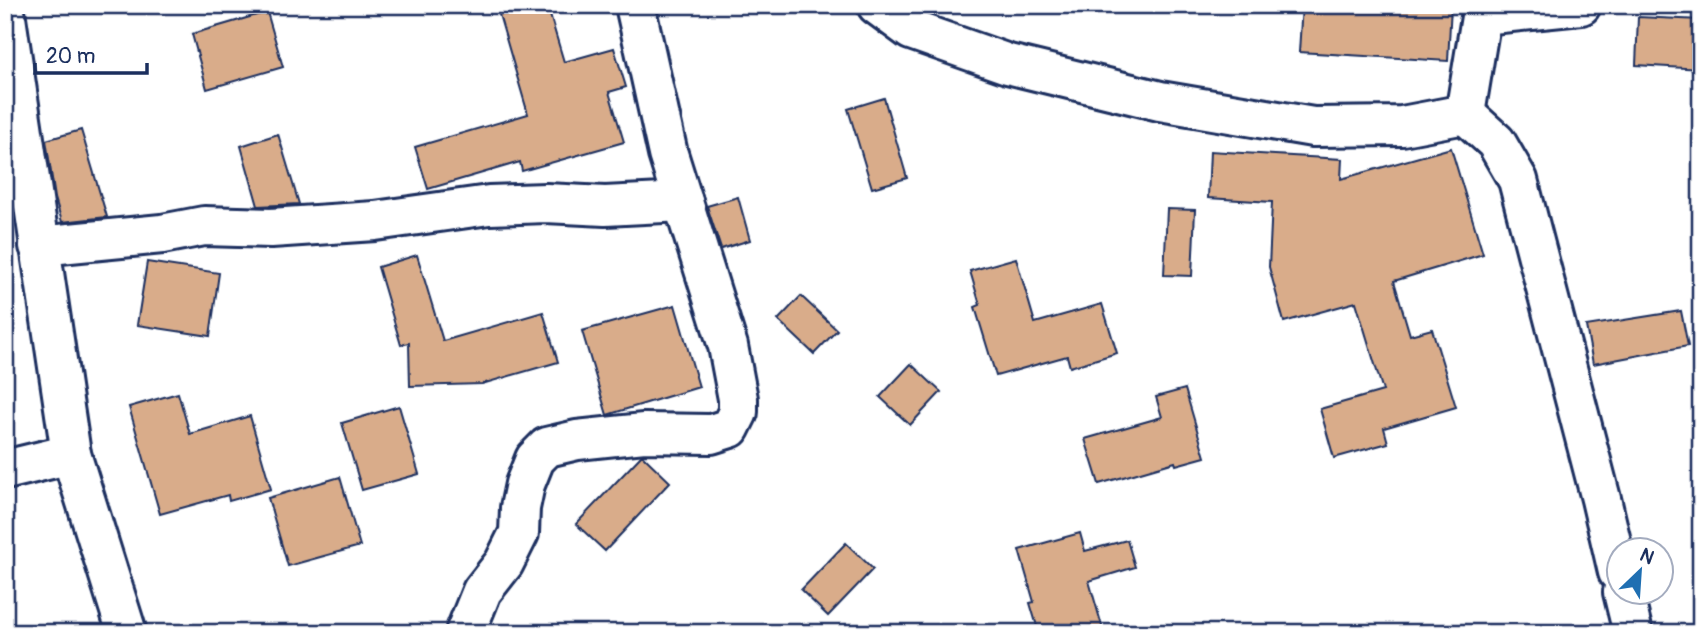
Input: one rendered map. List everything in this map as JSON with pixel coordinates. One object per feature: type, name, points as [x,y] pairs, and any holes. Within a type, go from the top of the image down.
[{"type":"street","points":[[465,633],[482,591],[504,563],[519,533],[525,484],[535,459],[547,447],[576,440],[644,433],[711,434],[730,428],[738,412],[728,346],[668,154],[635,5]]},
{"type":"street","points":[[877,5],[911,30],[1008,64],[1160,101],[1312,127],[1402,126],[1465,114]]},
{"type":"street","points":[[1465,114],[1483,10],[1581,5]]},
{"type":"street","points":[[6,18],[71,454],[127,633]]},
{"type":"street","points":[[1465,114],[1496,142],[1518,180],[1610,536]]},
{"type":"street","points":[[39,246],[162,234],[204,226],[271,228],[375,221],[489,205],[546,203],[605,206],[683,202]]},
{"type":"street","points":[[5,470],[71,454]]},
{"type":"street","points":[[1626,606],[1633,633]]},
{"type":"building","points":[[518,5],[547,5],[564,62],[614,48],[626,87],[609,92],[624,142],[522,171],[520,162],[428,189],[415,147],[528,114],[498,11]]},
{"type":"building","points":[[1302,5],[1451,5],[1448,61],[1299,52]]},
{"type":"building","points":[[267,12],[283,67],[207,89],[192,34]]},
{"type":"building","points":[[1638,17],[1701,20],[1701,69],[1636,65]]},
{"type":"building","points":[[884,98],[907,178],[872,188],[848,109]]},
{"type":"building","points":[[81,130],[107,217],[62,222],[55,198],[46,140]]},
{"type":"building","points":[[278,134],[299,204],[258,206],[241,146]]},
{"type":"building","points":[[1451,148],[1483,254],[1394,281],[1410,335],[1432,329],[1456,407],[1384,428],[1388,443],[1334,458],[1320,409],[1383,391],[1356,302],[1284,322],[1269,267],[1272,202],[1208,198],[1210,151],[1342,159],[1341,179]]},
{"type":"building","points":[[738,197],[750,240],[721,249],[707,206]]},
{"type":"building","points":[[1167,209],[1195,210],[1192,276],[1164,275]]},
{"type":"building","points":[[417,255],[443,341],[543,312],[558,362],[482,384],[410,386],[409,343],[401,345],[378,267]]},
{"type":"building","points":[[1016,258],[1035,323],[1102,304],[1117,353],[1070,367],[1067,356],[996,376],[975,307],[980,305],[970,271]]},
{"type":"building","points":[[147,262],[219,273],[210,336],[137,325]]},
{"type":"building","points":[[801,296],[837,330],[814,354],[778,320]]},
{"type":"building","points":[[675,305],[699,387],[607,415],[582,331]]},
{"type":"building","points":[[1681,311],[1688,346],[1593,364],[1586,326]]},
{"type":"building","points":[[911,364],[941,392],[910,425],[880,397]]},
{"type":"building","points":[[1185,389],[1205,457],[1176,465],[1175,462],[1099,484],[1085,439],[1162,417],[1156,397]]},
{"type":"building","points":[[178,393],[190,434],[250,416],[271,489],[229,501],[228,495],[160,514],[129,407]]},
{"type":"building","points":[[399,406],[419,474],[362,490],[342,423]]},
{"type":"building","points":[[642,455],[670,482],[605,551],[576,524]]},
{"type":"building","points":[[340,477],[360,546],[288,566],[268,498]]},
{"type":"building","points":[[1080,533],[1085,551],[1127,540],[1135,567],[1089,581],[1104,633],[1039,633],[1030,603],[1034,602],[1019,550]]},
{"type":"building","points":[[846,543],[873,569],[828,616],[801,590]]}]
